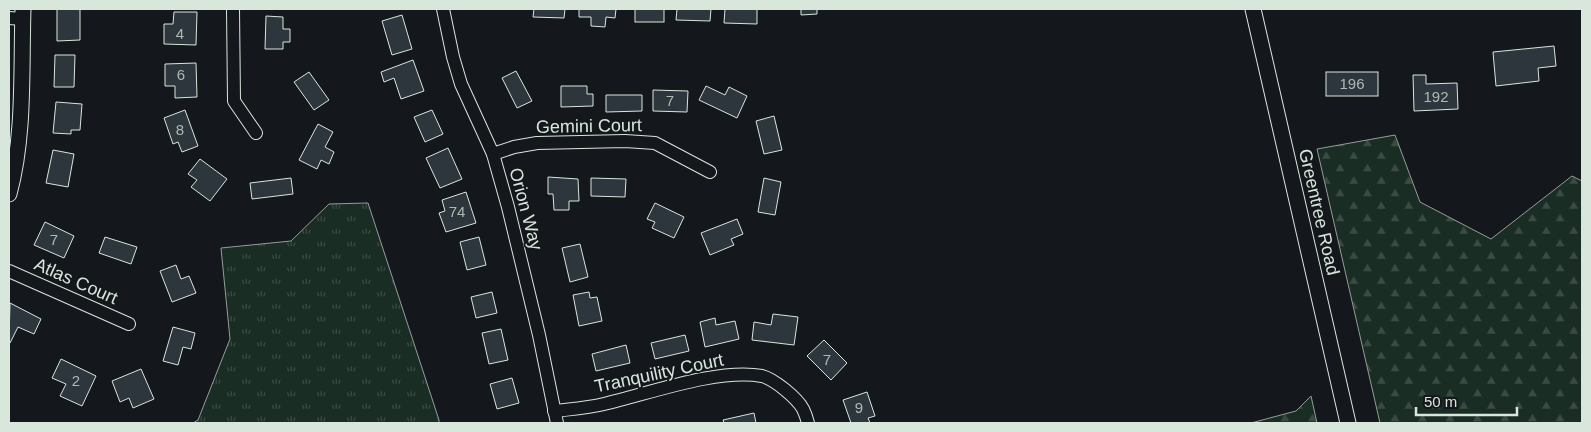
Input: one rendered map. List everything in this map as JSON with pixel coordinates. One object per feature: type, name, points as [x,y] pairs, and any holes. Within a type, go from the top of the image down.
[{"type":"street","points":[[233,9],[234,101],[256,133]]},
{"type":"street","name":"Orion Way","points":[[442,9],[461,84],[493,154],[508,207],[537,326],[556,417]]},
{"type":"street","name":"Greentree Road","points":[[1253,9],[1348,423]]},
{"type":"street","points":[[9,194],[19,138],[18,15]]},
{"type":"street","name":"Gemini Court","points":[[493,154],[514,147],[537,143],[625,141],[655,143],[710,172]]},
{"type":"street","name":"Atlas Court","points":[[9,270],[129,324]]},
{"type":"street","name":"Tranquility Court","points":[[556,417],[682,384],[743,374],[764,377],[785,389],[802,407],[808,423]]},
{"type":"green space","points":[[1395,135],[1420,202],[1491,239],[1572,176],[1582,181],[1582,423],[1380,423],[1317,149]]},
{"type":"green space","points":[[368,203],[439,423],[193,423],[198,420],[230,339],[221,248],[291,241],[329,204]]},
{"type":"green space","points":[[1311,396],[1317,423],[1251,423],[1296,411]]},
{"type":"building","points":[[57,9],[80,9],[80,40],[57,41]]},
{"type":"building","points":[[534,9],[565,9],[564,18],[533,17]]},
{"type":"building","points":[[579,9],[616,9],[615,18],[606,17],[605,27],[591,26],[591,17],[579,17]]},
{"type":"building","points":[[635,9],[664,9],[664,22],[635,22]]},
{"type":"building","points":[[677,9],[711,9],[710,21],[676,20]]},
{"type":"building","points":[[725,9],[757,9],[757,24],[724,23]]},
{"type":"building","points":[[801,9],[817,9],[817,14],[801,15]]},
{"type":"building","points":[[174,12],[197,12],[196,45],[164,44],[164,24],[173,24]]},
{"type":"building","points":[[402,15],[412,49],[392,55],[382,21]]},
{"type":"building","points":[[266,16],[283,17],[283,29],[290,29],[290,42],[283,42],[283,49],[265,49]]},
{"type":"building","points":[[1554,46],[1556,66],[1538,68],[1539,81],[1496,86],[1493,52]]},
{"type":"building","points":[[55,55],[75,55],[74,87],[54,87]]},
{"type":"building","points":[[413,60],[424,91],[401,99],[394,78],[384,82],[381,72]]},
{"type":"building","points":[[196,63],[197,97],[175,98],[175,86],[165,86],[165,64]]},
{"type":"building","points":[[516,71],[532,101],[517,108],[502,78]]},
{"type":"building","points":[[309,72],[329,100],[314,110],[294,82]]},
{"type":"building","points":[[1326,72],[1378,72],[1378,96],[1326,96]]},
{"type":"building","points":[[1413,75],[1426,75],[1426,84],[1457,83],[1458,109],[1414,111]]},
{"type":"building","points":[[561,86],[587,86],[587,94],[593,94],[593,106],[561,107]]},
{"type":"building","points":[[706,86],[725,95],[729,87],[747,96],[737,118],[699,100]]},
{"type":"building","points":[[653,90],[688,91],[687,112],[653,111]]},
{"type":"building","points":[[606,95],[642,95],[642,111],[606,112]]},
{"type":"building","points":[[56,102],[82,104],[80,130],[71,130],[71,134],[53,133]]},
{"type":"building","points":[[185,110],[198,146],[182,152],[178,142],[173,144],[164,118]]},
{"type":"building","points":[[432,110],[443,134],[425,142],[414,117]]},
{"type":"building","points":[[774,116],[782,150],[764,154],[756,121]]},
{"type":"building","points":[[318,124],[333,132],[325,147],[334,152],[329,164],[321,160],[317,169],[299,160]]},
{"type":"building","points":[[448,148],[462,179],[440,188],[426,158]]},
{"type":"building","points":[[53,150],[74,154],[68,187],[46,183]]},
{"type":"building","points":[[200,159],[227,179],[210,201],[191,187],[197,180],[188,174]]},
{"type":"building","points":[[548,177],[578,179],[579,201],[569,201],[569,210],[554,210],[553,194],[548,194]]},
{"type":"building","points":[[291,178],[293,194],[252,199],[250,183]]},
{"type":"building","points":[[591,178],[626,179],[625,197],[591,196]]},
{"type":"building","points":[[764,178],[781,182],[775,215],[758,212]]},
{"type":"building","points":[[466,192],[476,223],[446,232],[439,213],[445,211],[442,200]]},
{"type":"building","points":[[655,203],[684,217],[674,238],[652,228],[655,222],[647,219]]},
{"type":"building","points":[[737,219],[743,234],[731,239],[734,245],[710,255],[701,233]]},
{"type":"building","points":[[45,222],[74,236],[64,258],[34,245]]},
{"type":"building","points":[[105,237],[137,247],[131,264],[99,253]]},
{"type":"building","points":[[479,237],[486,265],[467,270],[460,242]]},
{"type":"building","points":[[580,244],[588,277],[570,282],[562,248]]},
{"type":"building","points":[[176,265],[181,279],[189,276],[196,293],[172,302],[160,271]]},
{"type":"building","points":[[492,292],[497,313],[476,318],[471,297]]},
{"type":"building","points":[[589,292],[590,298],[597,297],[602,321],[579,326],[573,295]]},
{"type":"building","points":[[10,303],[41,319],[34,334],[18,327],[10,343],[9,342]]},
{"type":"building","points":[[773,314],[798,317],[794,345],[752,340],[754,322],[771,325]]},
{"type":"building","points":[[715,318],[716,325],[735,321],[739,339],[705,347],[700,322]]},
{"type":"building","points":[[173,327],[195,333],[191,349],[183,347],[178,365],[163,361]]},
{"type":"building","points":[[501,329],[508,360],[489,364],[482,333]]},
{"type":"building","points":[[685,335],[689,351],[655,359],[651,343]]},
{"type":"building","points":[[824,340],[847,363],[831,380],[807,356]]},
{"type":"building","points":[[626,345],[630,363],[596,371],[592,354]]},
{"type":"building","points":[[61,359],[96,376],[82,406],[60,396],[66,384],[52,378]]},
{"type":"building","points":[[141,369],[154,399],[133,408],[129,398],[120,402],[112,381]]},
{"type":"building","points":[[512,378],[519,403],[497,409],[490,384]]},
{"type":"building","points":[[867,392],[875,416],[868,418],[870,423],[851,423],[843,400]]},
{"type":"building","points":[[754,413],[756,423],[724,423],[723,420]]}]
